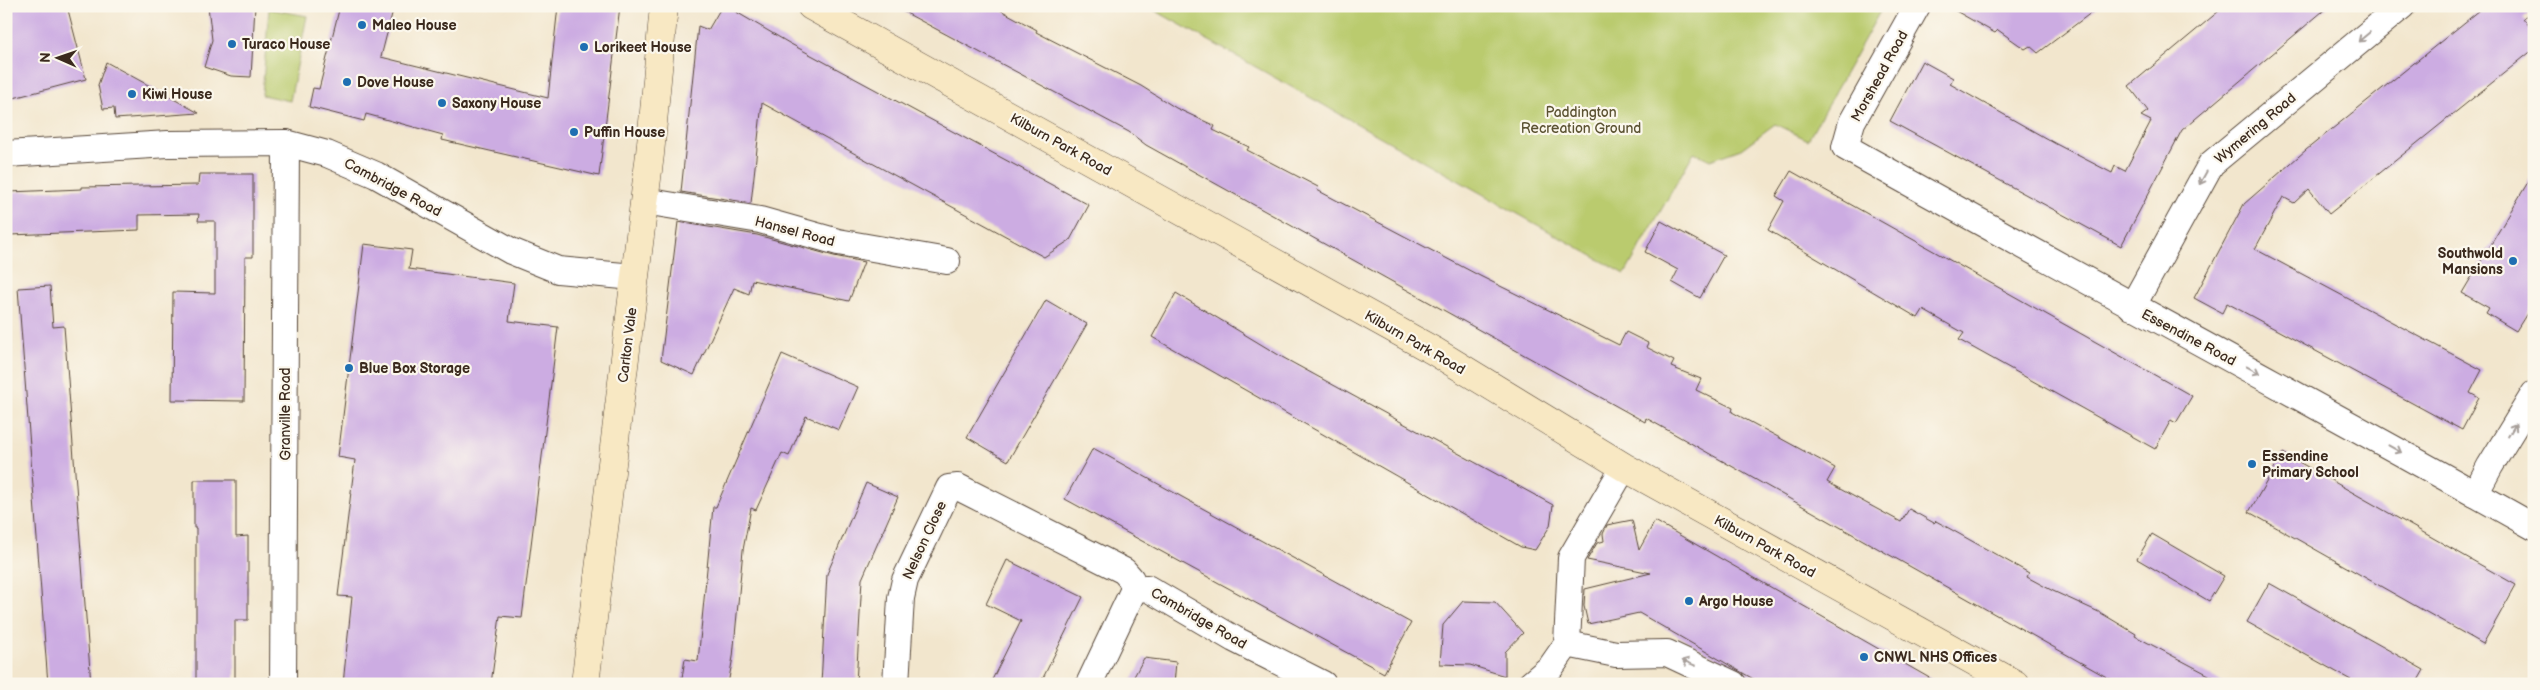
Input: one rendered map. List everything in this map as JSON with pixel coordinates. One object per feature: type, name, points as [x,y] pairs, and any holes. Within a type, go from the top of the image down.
[{"type":"main road","name":"Carlton Vale","points":[[585,684],[644,201],[664,6]]},
{"type":"main road","name":"Kilburn Park Road","points":[[811,6],[1434,351],[1624,467],[2015,684]]},
{"type":"street","name":"Morshead Road","points":[[1845,147],[1852,122],[1916,6]]},
{"type":"street","name":"Wymering Road","points":[[2132,307],[2211,164],[2402,6]]},
{"type":"street","name":"Cambridge Road","points":[[6,154],[80,151],[168,144],[286,143],[327,154],[376,175],[511,252],[558,270],[634,277]]},
{"type":"street","name":"Granville Road","points":[[283,684],[286,143]]},
{"type":"street","name":"Essendine Road","points":[[1845,147],[2132,307],[2286,388],[2534,527]]},
{"type":"street","name":"Hansel Road","points":[[644,201],[760,220],[838,242],[947,261]]},
{"type":"street","points":[[2475,494],[2534,394]]},
{"type":"street","points":[[1531,684],[1551,667],[1567,644],[1571,558],[1624,467]]},
{"type":"street","name":"Cambridge Road","points":[[949,488],[958,487],[1124,571],[1131,579],[1134,589],[1147,588],[1234,639],[1323,684]]},
{"type":"street","name":"Nelson Close","points":[[896,684],[901,598],[905,580],[949,488]]},
{"type":"street","points":[[1090,684],[1134,589]]},
{"type":"street","points":[[1567,644],[1616,654],[1667,654],[1720,680]]},
{"type":"green space","name":"Paddington Recreation Ground","points":[[1147,6],[1883,6],[1808,140],[1775,124],[1741,149],[1710,160],[1694,152],[1625,274]]},
{"type":"green space","points":[[269,9],[307,16],[290,101],[262,95]]},
{"type":"building","points":[[6,6],[67,6],[86,79],[6,100]]},
{"type":"building","name":"Turaco House","points":[[208,6],[255,6],[251,77],[231,76],[204,67],[212,40]]},
{"type":"building","points":[[340,6],[394,6],[381,57],[548,98],[558,6],[620,6],[599,176],[442,140],[443,135],[366,114],[364,121],[309,107],[313,88],[319,89]]},
{"type":"building","points":[[722,6],[726,6],[789,43],[1089,205],[1070,240],[1044,257],[762,103],[751,203],[681,192],[698,26],[708,30]]},
{"type":"building","points":[[893,6],[993,6],[1037,30],[1036,32],[1141,86],[1176,108],[1215,126],[1213,130],[1249,147],[1247,150],[1318,187],[1317,190],[1480,276],[1619,345],[1626,332],[1648,343],[1646,347],[1674,361],[1671,367],[1701,379],[1696,390],[1733,408],[1732,412],[1835,468],[1827,482],[1901,522],[1909,509],[1934,523],[1936,521],[2029,573],[2027,577],[2101,613],[2136,634],[2135,636],[2226,684],[2119,684],[1646,418],[1645,422],[1146,145],[1129,132]]},
{"type":"building","points":[[1947,6],[2100,6],[2038,53],[2030,46],[2025,49],[1998,30],[1995,33]]},
{"type":"building","points":[[2225,6],[2329,6],[2182,130],[2121,246],[1890,121],[1922,61],[1953,78],[1950,84],[2056,144],[2112,173],[2115,166],[2125,171],[2151,121],[2141,116],[2148,111],[2129,86]]},
{"type":"building","points":[[2485,6],[2534,6],[2534,10],[2523,18],[2534,32],[2534,49],[2329,214],[2309,189],[2294,203],[2283,197],[2255,249],[2482,370],[2470,393],[2479,398],[2462,430],[2227,303],[2222,313],[2194,298],[2244,204],[2306,150]]},
{"type":"building","name":"Kiwi House","points":[[106,62],[199,113],[115,119],[114,108],[103,109],[98,85]]},
{"type":"building","points":[[1791,171],[2192,396],[2176,423],[2171,420],[2155,449],[1959,340],[1964,333],[1923,310],[1918,318],[1768,230],[1784,201],[1776,196]]},
{"type":"building","name":"Southwold Mansions","points":[[2534,172],[2534,302],[2516,331],[2486,313],[2489,308],[2462,293]]},
{"type":"building","points":[[199,174],[253,174],[253,257],[245,257],[244,401],[172,400],[173,292],[215,293],[215,221],[198,221],[199,214],[139,215],[139,230],[10,235],[9,192],[82,189],[82,187],[198,185]]},
{"type":"building","points":[[1661,221],[1724,255],[1700,298],[1672,282],[1678,270],[1645,252]]},
{"type":"building","points":[[678,222],[757,235],[834,256],[864,262],[849,301],[752,280],[749,294],[734,288],[694,375],[661,360]]},
{"type":"building","points":[[364,244],[412,250],[409,269],[514,283],[509,321],[558,327],[522,618],[500,616],[491,684],[343,684],[352,597],[338,596],[355,460],[338,457]]},
{"type":"building","points":[[50,286],[53,327],[64,326],[91,684],[48,684],[18,288]]},
{"type":"building","points":[[1176,293],[1282,357],[1553,505],[1550,526],[1535,550],[1521,547],[1152,337]]},
{"type":"building","points":[[1046,300],[1087,324],[1008,461],[967,437]]},
{"type":"building","points":[[782,354],[858,387],[839,430],[806,416],[789,456],[782,453],[756,510],[751,508],[743,550],[733,657],[728,684],[681,684],[685,659],[698,661],[713,507],[716,507]]},
{"type":"building","points":[[1093,448],[1411,623],[1384,673],[1065,499]]},
{"type":"building","points":[[2283,453],[2516,585],[2483,644],[2249,512]]},
{"type":"building","points":[[194,480],[236,480],[236,537],[248,536],[248,620],[235,620],[235,684],[196,684],[196,528],[194,528]]},
{"type":"building","points":[[866,483],[898,497],[862,579],[856,684],[821,684],[827,574]]},
{"type":"building","name":"Argo House","points":[[1632,520],[1639,550],[1655,521],[1940,684],[1762,684],[1639,613],[1588,624],[1584,606],[1585,589],[1651,573],[1587,560],[1597,543],[1604,541],[1603,534],[1607,525]]},
{"type":"building","points":[[2152,534],[2224,576],[2209,601],[2137,559]]},
{"type":"building","points":[[1007,560],[1083,597],[1040,684],[990,684],[1021,621],[986,604]]},
{"type":"building","points":[[2269,583],[2424,670],[2416,684],[2358,684],[2247,622]]},
{"type":"building","points":[[1463,601],[1495,602],[1523,633],[1505,652],[1505,676],[1470,665],[1440,664],[1443,625]]},
{"type":"building","points":[[1144,658],[1176,662],[1174,684],[1130,684]]},
{"type":"place","name":"Maleo House","points":[[362,25]]},
{"type":"place","name":"Turaco House","points":[[232,44]]},
{"type":"place","name":"Lorikeet House","points":[[584,47]]},
{"type":"place","name":"Dove House","points":[[347,82]]},
{"type":"place","name":"Kiwi House","points":[[132,94]]},
{"type":"place","name":"Saxony House","points":[[442,103]]},
{"type":"place","name":"Puffin House","points":[[574,132]]},
{"type":"place","name":"Southwold Mansions","points":[[2513,261]]},
{"type":"place","name":"Blue Box Storage","points":[[349,368]]},
{"type":"place","name":"Essendine Primary School","points":[[2252,464]]},
{"type":"place","name":"Argo House","points":[[1689,601]]},
{"type":"place","name":"CNWL NHS Offices","points":[[1864,657]]}]
